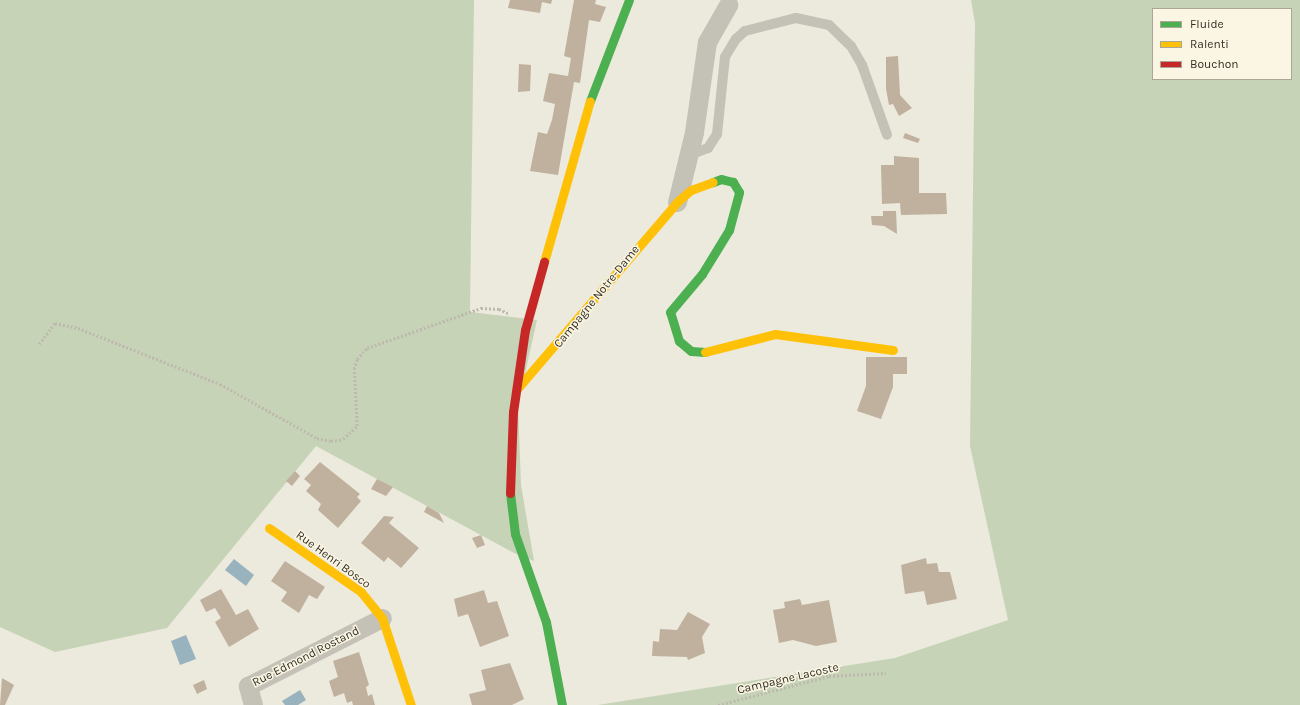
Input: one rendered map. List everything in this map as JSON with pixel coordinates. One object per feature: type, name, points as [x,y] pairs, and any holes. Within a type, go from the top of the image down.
[{"type":"street","points":[[562,705],[546,622],[515,534],[509,482],[516,390],[525,330],[594,87],[628,0]]},
{"type":"street","name":"Campagne Notre-Dame","points":[[677,202],[689,155],[707,42],[728,4]]},
{"type":"street","name":"Campagne Notre-Dame","points":[[516,390],[677,202],[691,190],[721,179],[733,182],[739,192],[729,230],[702,274],[670,312],[679,341],[691,351],[703,353],[775,334],[824,343],[893,350]]},
{"type":"street","name":"Rue Henri Bosco","points":[[269,528],[361,592],[382,618],[411,705]]},
{"type":"street","name":"Rue Edmond Rostand","points":[[253,705],[248,686],[382,618]]},
{"type":"lane","points":[[689,155],[708,148],[717,134],[725,57],[736,39],[745,31],[796,18],[829,25],[851,46],[862,65],[887,135]]},
{"type":"path","points":[[39,344],[55,323],[78,328],[220,384],[317,438],[331,441],[343,439],[357,426],[354,369],[357,358],[367,348],[480,308],[507,312],[525,330]]},
{"type":"path","name":"Campagne Lacoste","points":[[718,705],[829,676],[886,673]]},
{"type":"green space","points":[[0,0],[474,0],[470,312],[537,320],[518,405],[521,485],[534,561],[514,553],[316,446],[167,628],[55,652],[0,627]]},
{"type":"green space","points":[[971,0],[1300,0],[1300,705],[598,705],[895,658],[1008,620],[970,446],[975,23]]},
{"type":"water","points":[[234,559],[254,575],[246,586],[225,570]]},
{"type":"water","points":[[186,635],[196,659],[180,665],[171,641]]},
{"type":"water","points":[[300,690],[306,700],[298,705],[285,705],[282,701]]},
{"type":"building","points":[[510,0],[552,0],[551,4],[542,2],[540,13],[508,8]]},
{"type":"building","points":[[574,0],[596,0],[595,4],[606,7],[600,22],[589,20],[580,83],[574,82],[558,175],[530,171],[538,132],[547,134],[552,120],[555,104],[543,101],[549,73],[568,76],[571,58],[564,56]]},
{"type":"building","points":[[898,56],[900,95],[912,108],[899,116],[893,104],[889,105],[886,89],[886,57]]},
{"type":"building","points":[[519,64],[531,65],[530,91],[518,92]]},
{"type":"building","points":[[905,133],[920,139],[918,143],[903,138]]},
{"type":"building","points":[[894,156],[919,158],[919,193],[946,193],[947,214],[901,215],[900,203],[882,204],[881,165],[894,165]]},
{"type":"building","points":[[883,211],[896,211],[897,234],[884,226],[872,225],[871,216],[883,216]]},
{"type":"building","points":[[866,357],[907,357],[907,374],[893,374],[893,387],[881,419],[857,411],[866,386]]},
{"type":"building","points":[[320,462],[360,494],[357,497],[361,501],[338,528],[318,510],[321,504],[306,491],[311,485],[304,479]]},
{"type":"building","points":[[295,471],[300,476],[292,486],[286,481]]},
{"type":"building","points":[[377,479],[393,487],[386,496],[371,489]]},
{"type":"building","points":[[427,506],[439,513],[444,523],[424,512]]},
{"type":"building","points":[[384,516],[394,517],[389,523],[419,548],[401,568],[388,557],[384,562],[361,543]]},
{"type":"building","points":[[481,535],[485,545],[477,548],[472,538]]},
{"type":"building","points":[[926,558],[927,564],[937,563],[939,572],[950,572],[957,599],[927,605],[924,591],[905,594],[901,565]]},
{"type":"building","points":[[285,561],[325,587],[317,599],[309,595],[299,613],[281,601],[287,592],[271,581]]},
{"type":"building","points":[[221,589],[236,615],[248,609],[259,629],[229,647],[215,622],[221,618],[215,608],[206,612],[200,600]]},
{"type":"building","points":[[484,590],[488,603],[497,601],[509,636],[480,647],[468,614],[458,617],[454,599]]},
{"type":"building","points":[[800,599],[802,605],[829,600],[837,642],[816,646],[793,640],[779,643],[773,610],[785,608],[784,602]]},
{"type":"building","points":[[688,612],[710,624],[702,637],[705,653],[688,660],[687,657],[652,656],[653,641],[659,642],[660,629],[677,630]]},
{"type":"building","points":[[359,652],[369,685],[366,687],[368,696],[372,694],[375,705],[353,705],[352,701],[347,703],[344,693],[334,697],[329,681],[338,677],[333,661]]},
{"type":"building","points":[[510,663],[524,699],[512,705],[472,705],[469,694],[486,690],[481,670]]},
{"type":"building","points":[[2,678],[14,685],[5,705],[0,705]]},
{"type":"building","points":[[204,680],[207,689],[197,694],[193,685]]},
{"type":"traffic: fast","points":[[590,101],[629,0]]},
{"type":"traffic: fast","points":[[705,352],[691,351],[679,341],[670,312],[702,274],[729,230],[739,192],[733,182],[721,179],[713,182]]},
{"type":"traffic: fast","points":[[510,493],[515,534],[546,622],[562,705]]},
{"type":"traffic: slow","points":[[544,262],[590,101]]},
{"type":"traffic: slow","points":[[516,390],[677,202],[691,190],[713,182]]},
{"type":"traffic: slow","points":[[705,352],[775,334],[893,350]]},
{"type":"traffic: slow","points":[[269,528],[361,592],[382,618],[411,705]]},
{"type":"traffic: jam","points":[[510,493],[513,412],[525,330],[544,262]]}]
